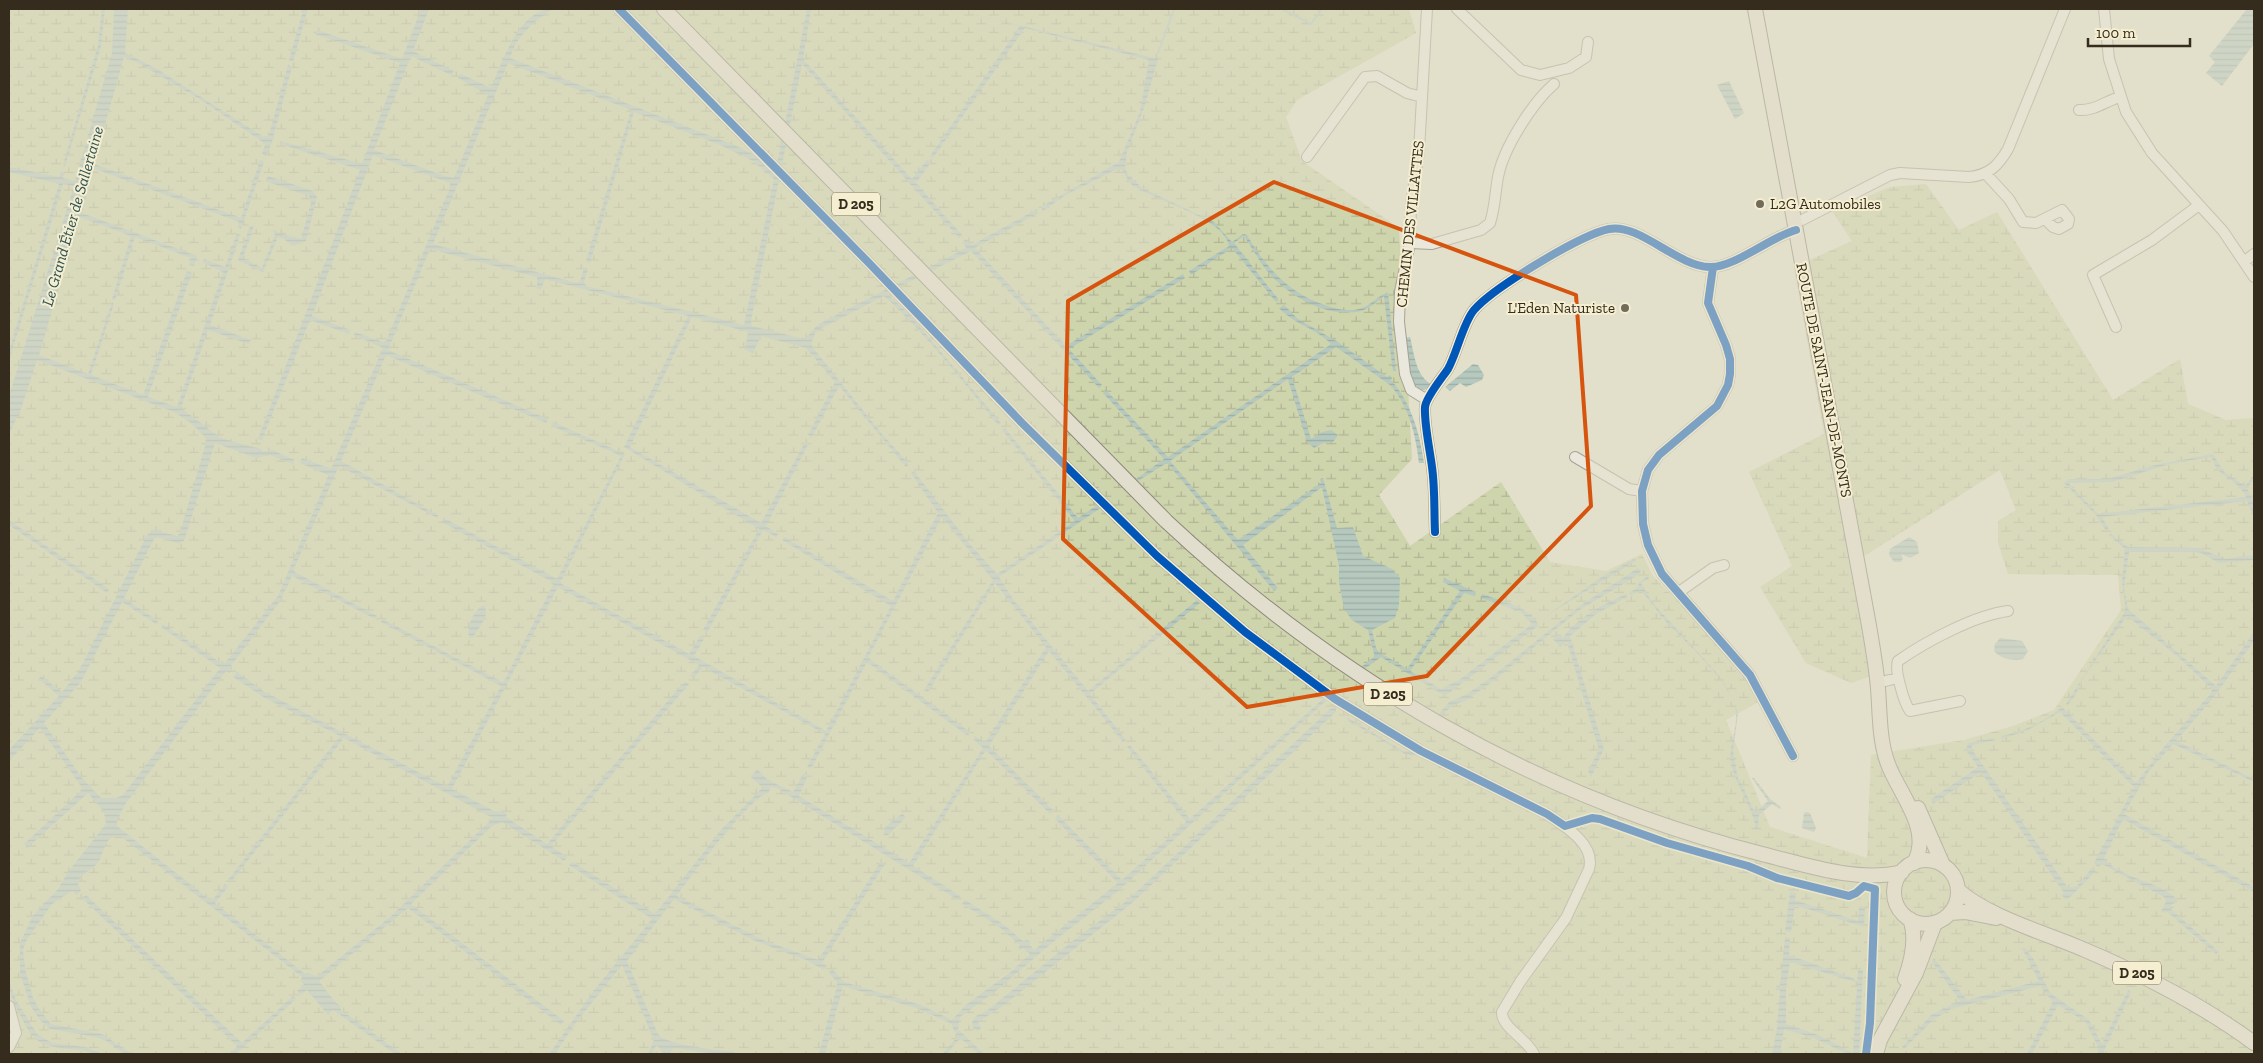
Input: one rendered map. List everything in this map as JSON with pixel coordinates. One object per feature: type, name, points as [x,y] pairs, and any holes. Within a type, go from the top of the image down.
[{"type":"main road","name":"D 205","points":[[664,9],[1118,473],[1202,554],[1287,625],[1377,688],[1472,743],[1590,798],[1700,836],[1754,852],[1868,876],[1902,872]]},
{"type":"main road","name":"ROUTE DE SAINT-JEAN-DE-MONTS","points":[[1755,9],[1868,620],[1878,683],[1881,732],[1886,753],[1891,758],[1901,784]]},
{"type":"main road","points":[[1901,784],[1918,830],[1920,850],[1914,863]]},
{"type":"main road","points":[[1901,784],[1923,816],[1942,864]]},
{"type":"main road","points":[[1929,860],[1942,864],[1954,875],[1958,898],[1950,913],[1935,923],[1918,923],[1910,919],[1899,908],[1895,894],[1898,878],[1902,872],[1914,863],[1929,860]]},
{"type":"main road","name":"D 205","points":[[1842,872],[1881,884],[1895,894]]},
{"type":"main road","name":"D 205","points":[[1958,890],[1967,898],[2012,921],[2139,974],[2232,1027],[2254,1043]]},
{"type":"main road","name":"D 205","points":[[1950,913],[1965,912],[2012,921]]},
{"type":"main road","points":[[1872,1054],[1882,1019],[1902,985],[1908,970],[1914,936],[1910,919]]},
{"type":"main road","points":[[1876,1054],[1880,1040],[1916,973],[1935,923]]},
{"type":"street","points":[[619,9],[897,292],[1022,423],[1157,556],[1245,632],[1335,699],[1421,751],[1547,814],[1565,826],[1587,849],[1591,862],[1589,869],[1566,918],[1503,1008],[1501,1016],[1505,1023],[1529,1046],[1534,1054]]},
{"type":"street","name":"CHEMIN DES VILLATTES","points":[[1427,9],[1419,152],[1411,205],[1410,242],[1400,300],[1399,322],[1405,374],[1411,390],[1427,400]]},
{"type":"street","points":[[1457,9],[1522,70],[1540,75],[1575,65],[1586,57],[1588,42]]},
{"type":"street","points":[[1436,532],[1433,472],[1425,407],[1427,400],[1452,362],[1473,312],[1511,281],[1586,238],[1610,229],[1631,231],[1690,263],[1700,267],[1713,267],[1730,262],[1782,234],[1802,220],[1890,175],[1900,173],[1969,177],[1986,174],[2001,162],[2008,149],[2065,9]]},
{"type":"street","points":[[2104,9],[2109,59],[2126,112],[2152,153],[2223,231],[2254,276]]},
{"type":"street","points":[[1307,157],[1365,77],[1377,76],[1407,93],[1422,97]]},
{"type":"street","points":[[1410,242],[1432,244],[1481,230],[1490,223],[1499,175],[1518,128],[1543,93],[1554,84]]},
{"type":"street","points":[[2079,110],[2090,111],[2106,101],[2120,97]]},
{"type":"street","points":[[1986,174],[2009,199],[2023,222],[2036,223],[2045,219]]},
{"type":"street","points":[[2116,326],[2093,275],[2152,240],[2199,205]]},
{"type":"street","points":[[2245,261],[2254,254]]},
{"type":"street","points":[[1713,267],[1708,303],[1730,359],[1728,385],[1717,406],[1656,458],[1648,470],[1642,492],[1643,524],[1648,545],[1662,574],[1750,675],[1793,756]]},
{"type":"street","points":[[1576,457],[1629,489],[1642,492]]},
{"type":"street","points":[[1679,592],[1713,568],[1724,565]]},
{"type":"street","points":[[1960,701],[1910,711],[1897,678],[1896,665],[1902,658],[1974,620],[2008,611]]},
{"type":"street","points":[[1878,683],[1897,678]]},
{"type":"street","points":[[9,1006],[16,1033],[9,1047]]},
{"type":"highlighted area","points":[[1274,182],[1576,295],[1591,506],[1427,676],[1247,707],[1063,539],[1068,301]]},
{"type":"green space","points":[[9,9],[1409,9],[1416,33],[1297,100],[1286,117],[1302,161],[1399,228],[1412,459],[1379,495],[1410,546],[1501,482],[1550,562],[1606,571],[1642,554],[1653,576],[1720,644],[1741,671],[1760,701],[1726,720],[1770,827],[1867,858],[1871,755],[1964,740],[2013,726],[2054,710],[2121,610],[2118,575],[2008,574],[1998,543],[1998,521],[2016,510],[2000,470],[1853,563],[1871,676],[1851,683],[1806,663],[1760,587],[1792,566],[1749,472],[1824,434],[1794,267],[1852,241],[1832,211],[1890,187],[1926,184],[1959,230],[1997,212],[2113,400],[2180,359],[2188,404],[2226,420],[2254,418],[2254,1054],[9,1054]]},
{"type":"water","points":[[102,9],[105,9],[101,47],[65,166],[63,165],[98,45]]},
{"type":"water","name":"Le Grand Étier de Sallertaine","points":[[111,9],[128,9],[125,53],[157,69],[264,137],[269,135],[288,65],[292,67],[272,142],[266,156],[262,154],[265,145],[261,141],[201,100],[137,62],[124,57],[94,164],[241,218],[260,160],[264,162],[241,229],[238,227],[239,222],[93,168],[82,213],[197,256],[194,266],[189,265],[191,258],[135,237],[115,300],[112,299],[131,236],[80,217],[39,355],[88,374],[112,302],[114,304],[91,375],[143,395],[187,271],[192,273],[148,397],[177,407],[223,272],[202,262],[204,259],[225,267],[237,233],[240,235],[210,325],[251,340],[249,344],[208,330],[181,408],[221,438],[261,449],[263,452],[272,450],[295,460],[293,464],[270,455],[257,458],[215,443],[184,541],[178,543],[157,537],[154,539],[124,598],[158,621],[156,624],[122,602],[81,682],[44,723],[82,778],[101,798],[116,798],[123,795],[220,668],[161,627],[163,624],[218,661],[225,663],[278,596],[328,477],[328,475],[300,463],[302,458],[331,469],[383,348],[354,335],[355,332],[383,342],[386,341],[450,188],[450,183],[373,155],[312,316],[350,330],[349,334],[310,320],[262,440],[258,439],[360,170],[281,144],[284,142],[362,164],[400,63],[315,34],[317,30],[402,59],[421,9],[429,9],[413,51],[454,71],[451,75],[411,56],[374,150],[445,176],[454,178],[488,95],[458,78],[461,74],[491,88],[506,52],[521,27],[540,11],[552,9],[521,36],[510,58],[739,147],[758,157],[775,175],[807,9],[811,9],[803,59],[912,179],[927,160],[931,162],[916,183],[962,235],[959,238],[802,64],[751,321],[752,326],[804,339],[819,324],[966,248],[963,242],[966,239],[972,245],[1037,209],[1038,213],[975,248],[1066,346],[1183,274],[1185,278],[1069,349],[1102,385],[1099,388],[971,251],[887,293],[909,314],[1001,423],[998,425],[929,342],[884,296],[816,331],[811,344],[814,349],[882,434],[909,464],[906,467],[839,386],[812,437],[808,435],[835,382],[806,348],[761,336],[753,353],[745,350],[748,332],[692,317],[630,447],[761,523],[805,442],[809,443],[766,526],[778,534],[776,537],[763,530],[707,633],[703,630],[759,529],[624,447],[688,316],[545,279],[541,289],[537,289],[537,277],[430,249],[388,350],[548,419],[546,423],[386,355],[341,461],[439,516],[437,518],[339,466],[293,571],[377,616],[375,619],[292,576],[280,601],[230,667],[232,670],[229,673],[226,671],[126,803],[117,820],[117,826],[210,900],[214,898],[225,884],[228,887],[215,903],[304,973],[309,973],[316,977],[390,917],[493,818],[344,738],[231,882],[228,880],[340,736],[265,698],[233,677],[237,672],[263,691],[447,787],[501,686],[381,622],[382,619],[502,682],[504,681],[554,583],[442,522],[444,518],[557,579],[621,456],[552,426],[553,422],[625,454],[560,583],[689,654],[700,636],[704,639],[694,656],[826,731],[891,606],[782,540],[784,537],[893,601],[938,513],[911,473],[914,471],[968,542],[997,574],[1075,521],[1002,430],[1005,428],[1078,518],[1099,504],[1102,507],[999,577],[1013,599],[1088,691],[1197,600],[1200,603],[1090,694],[1126,740],[1123,742],[1049,651],[989,746],[1054,811],[1050,814],[986,750],[913,866],[960,896],[958,900],[777,788],[771,787],[768,793],[760,797],[736,821],[706,856],[677,896],[763,940],[818,960],[881,861],[885,864],[822,963],[827,966],[824,970],[806,960],[753,940],[674,899],[627,961],[658,1034],[663,1038],[685,1045],[746,1054],[717,1054],[673,1048],[670,1054],[662,1054],[661,1049],[656,1046],[652,1054],[648,1054],[654,1040],[622,965],[575,1024],[555,1054],[549,1054],[595,989],[652,919],[569,865],[571,863],[573,862],[655,914],[721,830],[761,789],[761,786],[751,777],[757,769],[768,780],[793,792],[804,773],[808,775],[799,796],[909,863],[983,748],[973,739],[975,736],[985,743],[1046,647],[995,583],[928,692],[924,690],[993,580],[942,517],[868,658],[970,732],[968,736],[867,662],[811,769],[807,767],[825,734],[703,667],[694,678],[690,676],[699,665],[558,587],[452,789],[494,811],[504,811],[507,814],[506,817],[547,844],[677,690],[685,682],[689,684],[551,846],[567,857],[564,861],[502,822],[492,826],[411,904],[564,1021],[561,1025],[408,908],[319,981],[335,1002],[340,1005],[341,1010],[402,1054],[395,1054],[333,1010],[328,1015],[307,990],[300,995],[297,991],[304,985],[301,981],[302,977],[122,837],[115,836],[106,843],[100,859],[81,877],[78,885],[81,890],[77,895],[73,891],[70,892],[52,904],[26,941],[23,950],[25,968],[33,998],[51,1024],[102,1034],[132,1054],[124,1054],[105,1040],[50,1029],[41,1021],[31,1007],[20,973],[20,943],[32,917],[58,889],[68,872],[106,824],[104,812],[88,793],[27,848],[24,844],[83,789],[40,728],[9,761],[9,750],[59,696],[39,679],[41,676],[62,692],[79,671],[147,535],[155,530],[177,536],[180,533],[207,439],[191,423],[174,412],[37,360],[21,409],[9,434],[9,390],[11,390],[74,186],[63,184],[9,361],[9,351],[59,184],[9,172],[9,167],[59,177],[61,172],[64,173],[63,178],[75,181],[112,53],[114,11]],"holes":[[[508,63],[631,110],[586,261],[590,263],[634,112],[720,145],[753,161],[774,179],[744,325],[586,286],[584,282],[588,269],[584,268],[580,281],[577,283],[433,244]]]},
{"type":"water","points":[[301,9],[308,9],[293,62],[289,60],[302,14]]},
{"type":"water","points":[[952,9],[1158,59],[1144,108],[1127,152],[1125,168],[1128,175],[1142,188],[1214,222],[1232,242],[1243,234],[1247,235],[1262,258],[1280,278],[1300,294],[1312,300],[1337,309],[1355,310],[1367,306],[1388,292],[1396,371],[1393,371],[1392,365],[1384,296],[1364,310],[1348,313],[1335,312],[1310,304],[1287,289],[1268,272],[1244,236],[1234,243],[1279,300],[1276,302],[1232,248],[1191,275],[1189,271],[1229,246],[1225,236],[1202,218],[1132,185],[1121,169],[1115,170],[1064,196],[1043,211],[1041,207],[1119,162],[1140,112],[1149,60],[1025,28],[933,158],[930,156],[1020,26]]},
{"type":"water","points":[[2247,9],[2254,9],[2254,44],[2222,86],[2206,73],[2215,62],[2209,56]]},
{"type":"water","points":[[1729,81],[1744,113],[1735,119],[1717,85]]},
{"type":"water","points":[[268,176],[313,191],[317,197],[306,241],[293,246],[278,237],[263,272],[238,260],[250,226],[254,226],[243,258],[262,268],[275,235],[273,231],[276,230],[278,233],[301,239],[311,203],[309,196],[265,181]]},
{"type":"water","points":[[1284,305],[1298,319],[1338,342],[1387,377],[1390,375],[1391,380],[1404,398],[1414,419],[1424,463],[1419,463],[1416,442],[1407,412],[1397,393],[1390,385],[1336,347],[1292,377],[1311,439],[1322,432],[1331,430],[1338,435],[1333,442],[1323,443],[1314,448],[1307,442],[1288,379],[1170,461],[1238,540],[1321,483],[1320,479],[1323,478],[1337,528],[1353,527],[1363,556],[1392,569],[1400,578],[1399,605],[1395,618],[1372,630],[1376,648],[1379,652],[1407,669],[1460,591],[1443,582],[1444,578],[1476,592],[1475,596],[1464,593],[1410,671],[1441,689],[1459,680],[1532,624],[1521,612],[1481,598],[1482,594],[1514,605],[1534,618],[1539,625],[1445,696],[1381,657],[1363,670],[1360,668],[1374,657],[1374,654],[1368,630],[1352,620],[1344,609],[1339,582],[1339,566],[1322,487],[1243,545],[1278,588],[1274,591],[1168,464],[1138,481],[1136,479],[1164,459],[1103,393],[1106,390],[1168,457],[1331,344],[1319,334],[1285,314],[1279,308]]},
{"type":"water","points":[[1410,337],[1419,371],[1427,382],[1433,385],[1424,390],[1417,389],[1412,383],[1404,338]]},
{"type":"water","points":[[1473,364],[1478,365],[1484,375],[1482,380],[1466,387],[1460,383],[1450,391],[1445,387]]},
{"type":"water","points":[[2213,454],[2224,472],[2244,485],[2254,474],[2254,479],[2247,488],[2254,502],[2254,517],[2247,501],[2102,517],[2109,529],[2106,531],[2096,515],[2064,483],[2069,479],[2108,479],[2155,465]],"holes":[[[2210,457],[2217,469],[2237,485],[2246,497],[2098,514],[2068,483],[2113,482],[2169,464]]]},
{"type":"water","points":[[9,520],[109,589],[107,593],[9,525]]},
{"type":"water","points":[[2111,534],[2128,547],[2199,548],[2225,559],[2254,555],[2254,560],[2219,563],[2196,552],[2129,552],[2124,588],[2128,609],[2216,686],[2254,632],[2254,641],[2214,697],[2176,741],[2254,779],[2254,782],[2173,744],[2149,771],[2124,814],[2254,887],[2254,892],[2123,819],[2104,858],[2110,865],[2119,870],[2163,889],[2172,895],[2178,901],[2171,905],[2171,909],[2219,952],[2216,954],[2166,911],[2165,913],[2161,911],[2166,902],[2164,897],[2102,864],[2098,867],[2094,863],[2134,787],[2060,712],[2028,730],[2002,739],[2001,736],[2033,726],[2062,707],[2136,783],[2164,747],[2211,693],[2212,689],[2176,655],[2127,616],[2083,678],[2075,696],[2067,706],[2066,704],[2124,613],[2122,580],[2125,549],[2109,535]]},
{"type":"water","points":[[1909,537],[1917,542],[1919,553],[1910,558],[1901,554],[1903,558],[1901,562],[1894,562],[1889,555],[1890,549]]},
{"type":"water","points":[[1634,559],[1636,560],[1634,562],[1546,616],[1603,576]]},
{"type":"water","points":[[1638,568],[1641,571],[1638,575],[1578,611],[1492,682],[1465,701],[1453,705],[1441,716],[1439,714],[1449,702],[1467,694],[1489,679],[1581,605]]},
{"type":"water","points":[[1648,576],[1649,579],[1641,583],[1652,602],[1716,672],[1728,690],[1731,697],[1725,686],[1704,660],[1660,615],[1641,591],[1631,595],[1629,593],[1638,587],[1639,582]]},
{"type":"water","points":[[1626,594],[1627,597],[1596,614],[1570,636],[1604,749],[1591,777],[1588,771],[1599,750],[1567,642],[1560,647],[1553,639],[1558,634],[1563,638],[1583,618]]},
{"type":"water","points":[[484,605],[486,609],[485,618],[473,638],[469,638],[468,634],[472,619],[477,610]]},
{"type":"water","points":[[2000,638],[2022,641],[2028,651],[2023,659],[2007,659],[1997,654],[1994,651],[1995,644]]},
{"type":"water","points":[[1325,697],[1328,699],[1118,891],[1053,942],[997,990],[960,1017],[958,1029],[984,1054],[979,1054],[960,1038],[947,1054],[942,1054],[958,1036],[952,1024],[919,1009],[843,986],[825,1054],[819,1054],[837,986],[837,982],[829,973],[832,969],[844,982],[921,1005],[952,1020],[967,1004],[1012,971],[1030,954],[1024,948],[1020,950],[1018,948],[1020,945],[998,926],[962,904],[965,900],[1003,924],[1023,941],[1028,940],[1031,943],[1029,945],[1034,950],[1118,883],[1055,819],[1058,815],[1122,880],[1186,822],[1127,747],[1130,745],[1190,819]]},
{"type":"water","points":[[1733,701],[1738,713],[1733,750],[1738,779],[1756,812],[1768,801],[1752,778],[1754,778],[1770,799],[1781,807],[1780,809],[1772,804],[1759,815],[1758,829],[1755,828],[1753,815],[1736,780],[1731,764],[1730,758],[1736,724],[1736,711]]},
{"type":"water","points":[[1336,707],[1336,712],[1132,903],[1004,1005],[978,1022],[981,1028],[978,1031],[973,1028],[972,1022],[976,1016],[988,1010],[1070,943],[1129,899],[1330,709]]},
{"type":"water","points":[[1347,717],[1403,751],[1418,752],[1414,756],[1405,754],[1347,720]]},
{"type":"water","points":[[1993,738],[1996,740],[1973,745],[1971,748],[2068,888],[2077,886],[2092,868],[2096,871],[2067,900],[2061,895],[2064,893],[1981,772],[1933,804],[1931,799],[1978,767],[1966,750],[1968,743]]},
{"type":"water","points":[[903,813],[905,818],[888,835],[884,835],[885,827]]},
{"type":"water","points":[[1804,813],[1810,813],[1816,828],[1814,832],[1802,828]]},
{"type":"water","points":[[1790,892],[1796,893],[1795,900],[1858,921],[1859,906],[1865,907],[1864,927],[1795,905],[1791,932],[1785,931]]},
{"type":"water","points":[[86,895],[242,1043],[293,996],[296,999],[236,1054],[229,1054],[237,1047],[235,1044],[82,898]]},
{"type":"water","points":[[1785,937],[1790,938],[1789,955],[1855,979],[1855,982],[1790,962],[1786,988],[1786,1024],[1821,1036],[1853,1053],[1858,970],[1863,970],[1859,1054],[1847,1054],[1814,1038],[1784,1029],[1780,1054],[1772,1054],[1777,1028],[1780,990],[1776,990],[1777,987],[1780,987]]},
{"type":"water","points":[[2022,948],[2025,948],[2034,960],[2050,993],[2089,1020],[2102,1044],[2128,990],[2131,992],[2104,1051],[2105,1054],[2098,1054],[2098,1047],[2086,1022],[2058,1005],[2032,1054],[2027,1054],[2053,1002],[2040,986],[1951,1009],[1933,1020],[1904,1049],[1902,1047],[1932,1014],[1960,1001],[1932,962],[1934,958],[1967,1000],[2039,981]]},
{"type":"water","points":[[9,981],[16,1000],[37,1034],[52,1043],[86,1047],[102,1054],[49,1046],[36,1039],[30,1033],[15,1005]]},
{"type":"waterway","points":[[1158,53],[1174,9]]},
{"type":"waterway","points":[[1282,9],[1311,24],[1322,9]]},
{"type":"cycle path","points":[[619,9],[868,262],[1022,423],[1157,556],[1245,632],[1335,699],[1421,751],[1547,814],[1565,826],[1592,818],[1600,819],[1667,843],[1748,866],[1777,878],[1849,896],[1864,886],[1875,889],[1870,1023],[1866,1054]]},
{"type":"cycle path","points":[[1435,532],[1434,483],[1426,429],[1425,407],[1431,393],[1448,369],[1470,316],[1484,300],[1517,276],[1559,251],[1596,233],[1609,229],[1633,232],[1684,260],[1710,267],[1730,263],[1796,230]]},
{"type":"cycle path","points":[[1713,267],[1708,303],[1730,359],[1728,385],[1717,406],[1659,455],[1648,470],[1642,491],[1643,524],[1648,545],[1662,574],[1750,675],[1793,756]]},
{"type":"place","name":"L2G Automobiles","points":[[1760,204]]},
{"type":"place","name":"L'Eden Naturiste","points":[[1625,308]]}]
